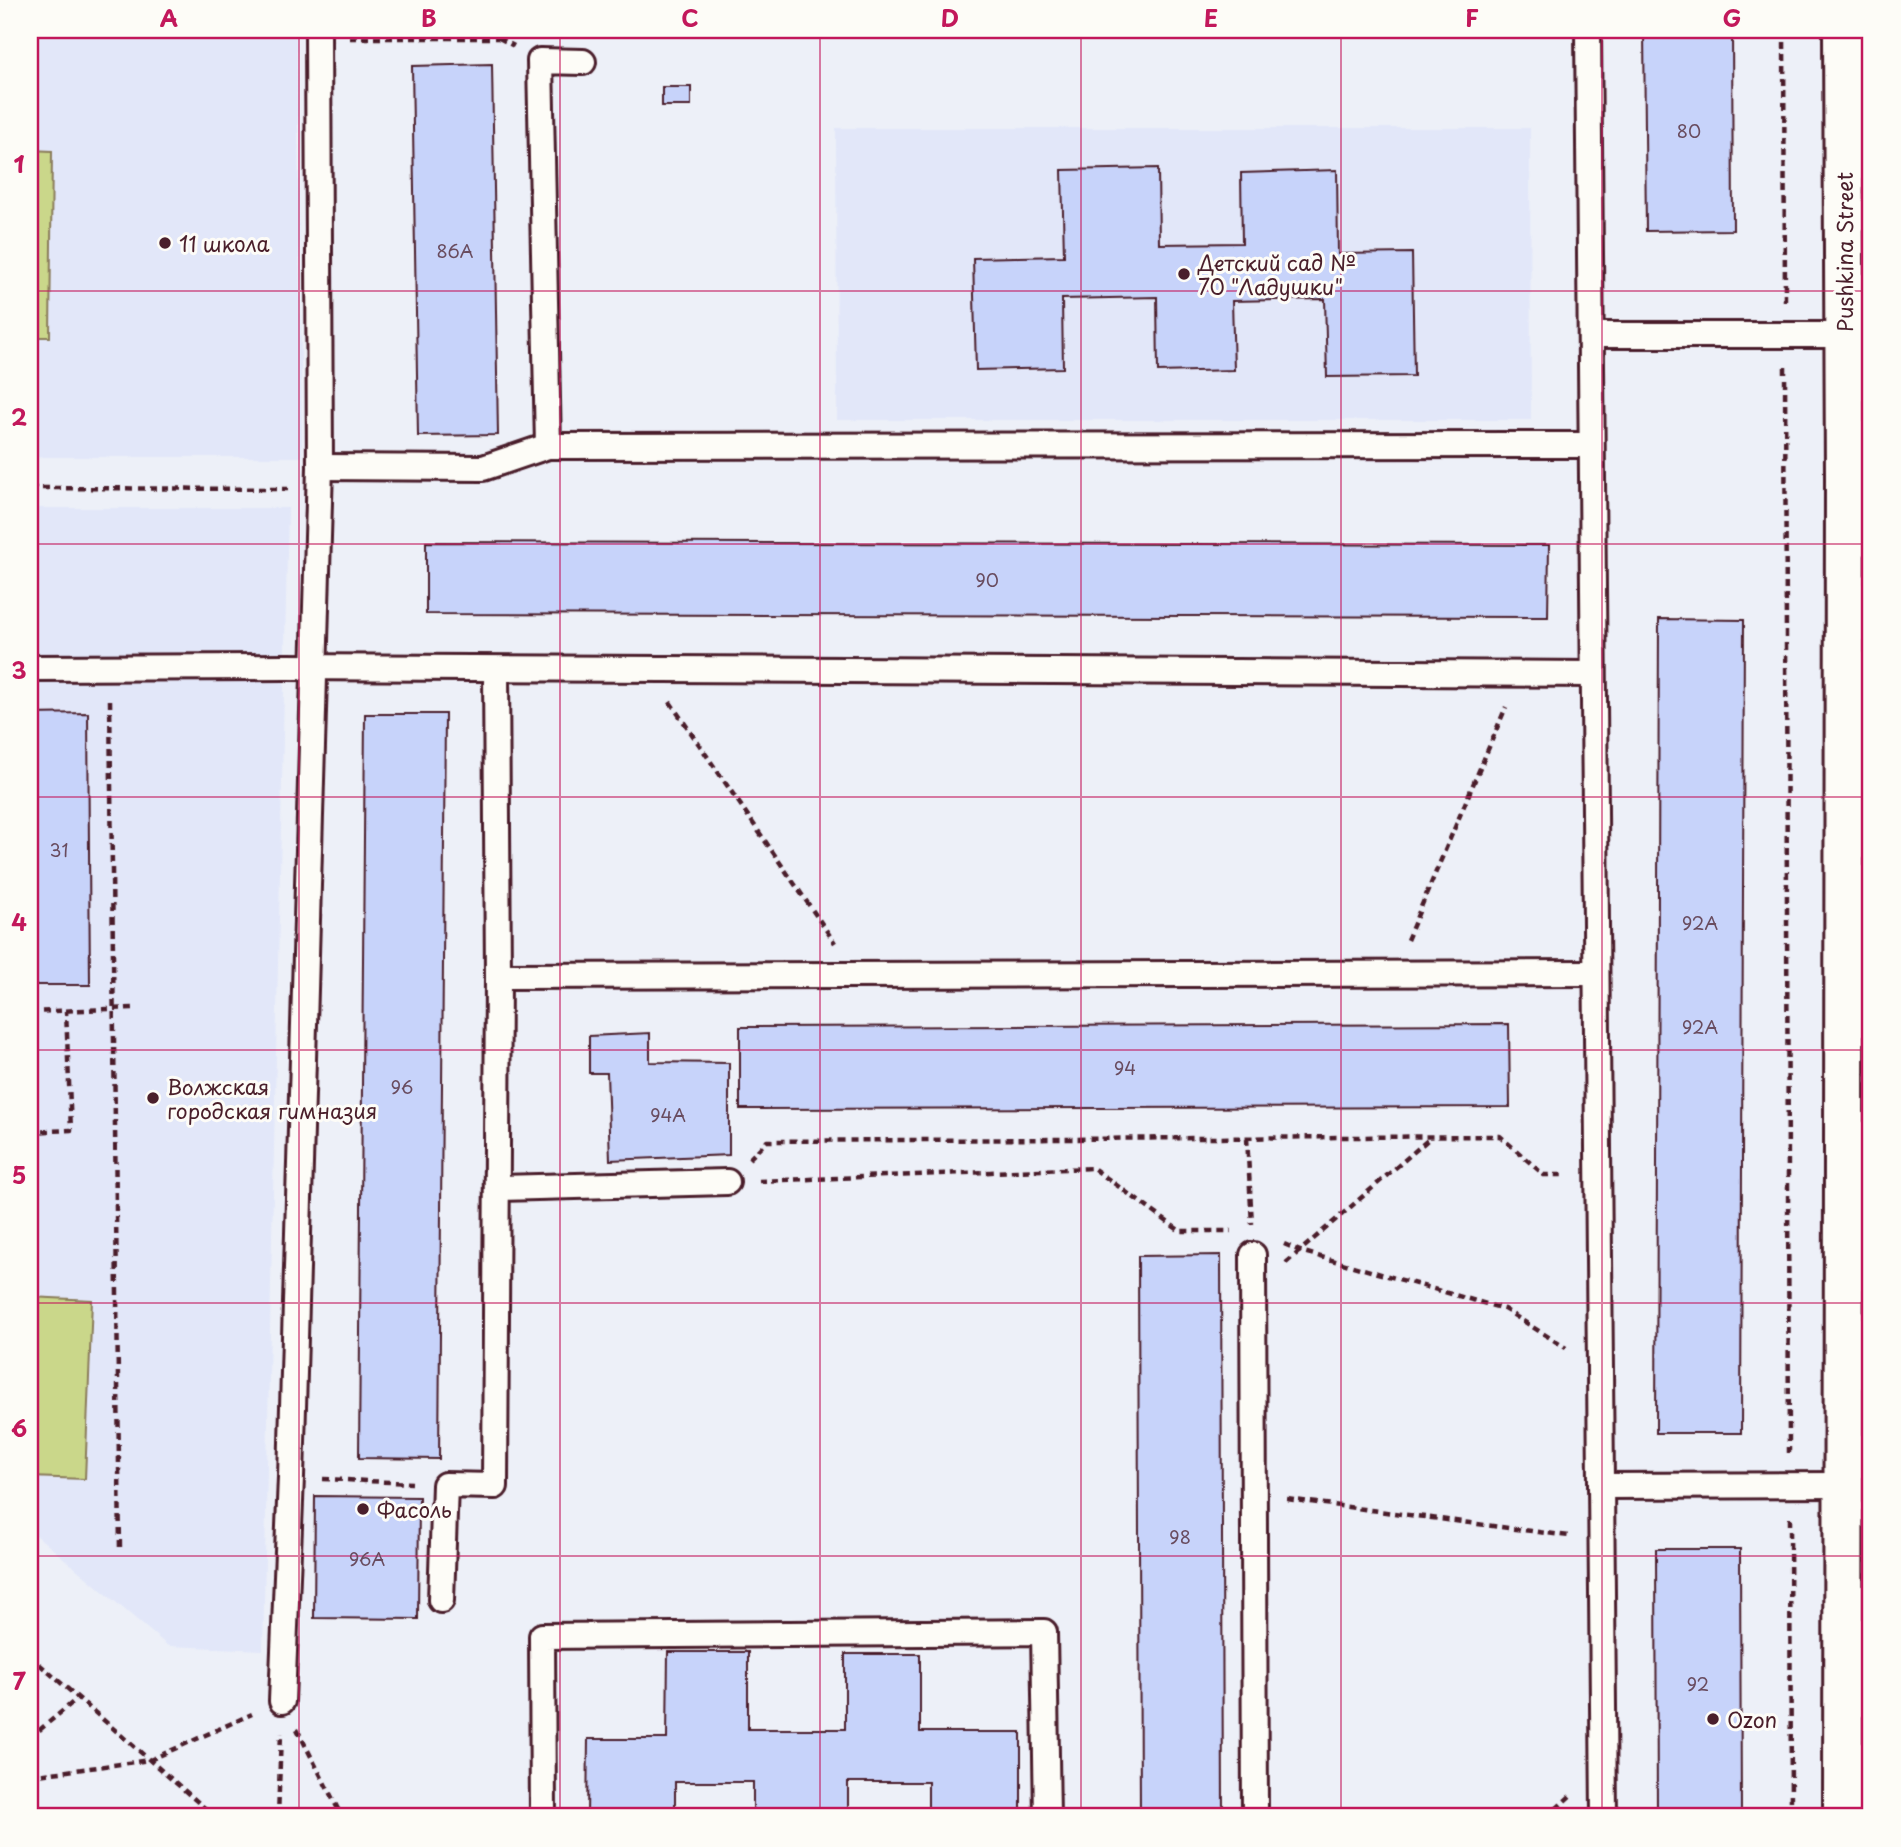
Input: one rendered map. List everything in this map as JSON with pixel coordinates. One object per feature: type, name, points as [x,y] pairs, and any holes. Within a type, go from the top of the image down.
[{"type":"street","name":"Pushkina Street","points":[[1843,30],[1843,1817]]},
{"type":"lane","points":[[1588,30],[1604,1817]]},
{"type":"lane","points":[[282,1700],[320,478],[318,34]]},
{"type":"lane","points":[[548,446],[540,61],[583,62]]},
{"type":"lane","points":[[1591,335],[1844,335]]},
{"type":"lane","points":[[320,478],[483,468],[548,446],[1591,445]]},
{"type":"lane","points":[[30,668],[1592,674]]},
{"type":"lane","points":[[441,1600],[444,1485],[495,1486],[498,975],[496,668]]},
{"type":"lane","points":[[498,975],[1596,973]]},
{"type":"lane","points":[[497,1188],[727,1182]]},
{"type":"lane","points":[[1254,1255],[1255,1817]]},
{"type":"lane","points":[[1601,1486],[1845,1485]]},
{"type":"lane","points":[[543,1817],[542,1636],[1044,1632],[1047,1817]]},
{"type":"path","points":[[318,34],[499,38],[499,30]]},
{"type":"path","points":[[1784,30],[1791,1817]]},
{"type":"path","points":[[30,488],[320,478]]},
{"type":"path","points":[[110,667],[120,1550]]},
{"type":"path","points":[[648,669],[857,975]]},
{"type":"path","points":[[1393,974],[1521,673]]},
{"type":"path","points":[[30,1012],[135,1008]]},
{"type":"path","points":[[30,1132],[71,1129],[66,1011]]},
{"type":"path","points":[[727,1182],[766,1141],[1500,1136],[1544,1175],[1598,1176]]},
{"type":"path","points":[[1254,1291],[1432,1137]]},
{"type":"path","points":[[1247,1138],[1254,1255]]},
{"type":"path","points":[[727,1182],[1093,1168],[1180,1231],[1252,1230],[1300,1251],[1504,1309],[1599,1370]]},
{"type":"path","points":[[291,1477],[444,1485]]},
{"type":"path","points":[[1254,1495],[1601,1540]]},
{"type":"path","points":[[30,1656],[215,1817]]},
{"type":"path","points":[[30,1738],[78,1698]]},
{"type":"path","points":[[30,1776],[150,1760],[282,1700]]},
{"type":"path","points":[[278,1817],[282,1700]]},
{"type":"path","points":[[282,1700],[342,1817]]},
{"type":"shaded area","name":"11 школа","points":[[30,30],[297,30],[302,457],[30,457]]},
{"type":"shaded area","name":"Детский сад № 70 \"Ладушки\"","points":[[836,128],[1530,128],[1531,420],[837,420]]},
{"type":"shaded area","name":"Волжская городская гимназия","points":[[30,508],[288,508],[263,1650],[168,1646],[30,1530]]},
{"type":"green space","points":[[30,150],[52,151],[50,337],[30,337]]},
{"type":"green space","points":[[30,1297],[92,1300],[85,1479],[30,1477]]},
{"type":"building","points":[[1644,30],[1732,30],[1733,230],[1646,231]]},
{"type":"building","points":[[492,64],[498,435],[418,436],[412,66]]},
{"type":"building","points":[[662,87],[691,87],[691,106],[662,106]]},
{"type":"building","points":[[1158,168],[1159,244],[1242,243],[1241,173],[1337,170],[1338,254],[1412,253],[1414,376],[1327,377],[1325,299],[1232,301],[1234,370],[1158,372],[1157,297],[1062,299],[1063,368],[976,370],[973,258],[1064,256],[1062,170]]},
{"type":"building","points":[[426,542],[1549,545],[1548,617],[426,614]]},
{"type":"building","points":[[1659,619],[1744,620],[1741,1433],[1656,1433]]},
{"type":"building","points":[[88,713],[90,985],[30,985],[30,714]]},
{"type":"building","points":[[365,714],[445,714],[439,1459],[359,1458]]},
{"type":"building","points":[[1509,1024],[1510,1107],[740,1109],[740,1027]]},
{"type":"building","points":[[650,1033],[650,1062],[729,1063],[729,1155],[610,1160],[607,1073],[589,1073],[589,1036]]},
{"type":"building","points":[[1221,1255],[1223,1817],[1140,1817],[1138,1256]]},
{"type":"building","points":[[315,1496],[419,1497],[418,1619],[314,1618]]},
{"type":"building","points":[[1656,1549],[1740,1549],[1741,1817],[1657,1817]]},
{"type":"building","points":[[668,1652],[748,1652],[748,1729],[845,1729],[845,1654],[920,1654],[920,1732],[1021,1732],[1021,1817],[928,1817],[928,1782],[848,1782],[848,1817],[753,1817],[753,1782],[675,1782],[675,1817],[587,1817],[588,1739],[667,1739]]},
{"type":"place","name":"11 школа","points":[[165,243]]},
{"type":"place","name":"Детский сад № 70 \"Ладушки\"","points":[[1184,274]]},
{"type":"place","name":"Волжская городская гимназия","points":[[153,1098]]},
{"type":"place","name":"Фасоль","points":[[363,1509]]},
{"type":"place","name":"Ozon","points":[[1713,1719]]}]
